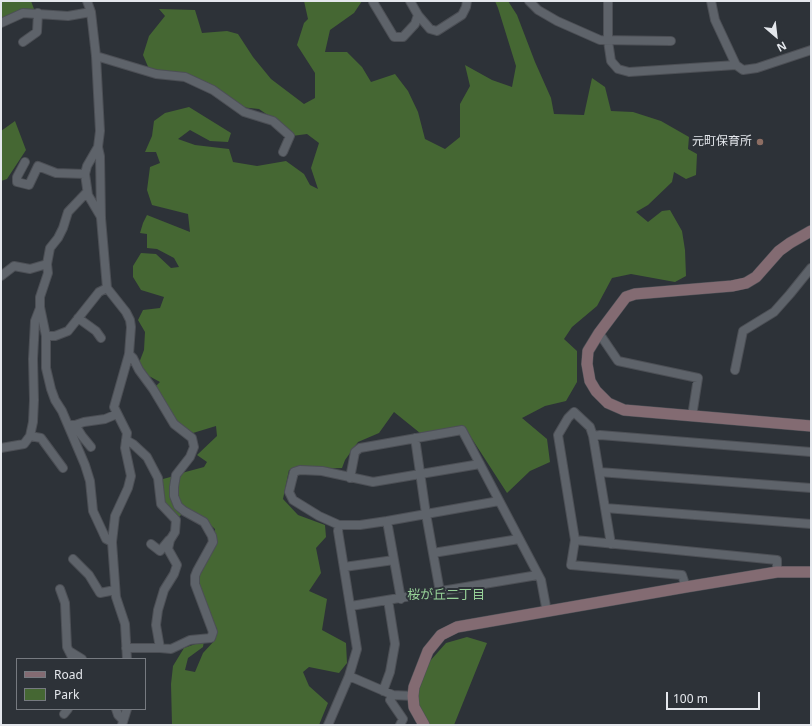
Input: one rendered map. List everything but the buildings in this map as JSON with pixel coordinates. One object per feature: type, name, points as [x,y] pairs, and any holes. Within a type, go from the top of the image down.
[{"type":"street","points":[[87,1],[91,12],[96,56],[100,131],[98,147],[100,156],[101,218],[106,288],[126,312],[130,320],[131,327],[129,354],[114,408],[127,433],[125,448],[131,476],[128,488],[115,516],[112,542],[115,590],[125,624],[127,658]]},
{"type":"street","points":[[410,1],[418,15],[430,29],[437,31],[462,15],[467,1]]},
{"type":"street","points":[[529,1],[538,10],[563,24],[600,40],[671,41]]},
{"type":"street","points":[[608,1],[608,41],[611,61],[618,69],[628,72],[736,65]]},
{"type":"street","points":[[711,1],[715,20],[736,65],[743,70],[757,68],[811,50]]},
{"type":"street","points":[[373,2],[394,36],[403,37],[414,24],[418,15]]},
{"type":"street","points":[[1,23],[23,13],[68,16],[91,12]]},
{"type":"street","points":[[23,42],[38,32],[38,13]]},
{"type":"street","points":[[96,56],[156,74],[185,77],[213,90],[244,112],[273,121],[290,136],[283,152]]},
{"type":"street","points":[[98,147],[87,166],[85,174],[87,192],[101,218]]},
{"type":"street","points":[[25,162],[17,177],[17,182],[29,184],[38,166],[56,173],[85,174]]},
{"type":"street","points":[[87,192],[68,212],[64,228],[50,248],[46,264],[48,273],[40,297],[40,307],[46,336],[46,368],[51,389],[72,425],[91,447]]},
{"type":"street","points":[[811,231],[790,242],[756,277],[746,284],[635,294],[626,297],[599,333],[588,351],[587,364],[590,381],[596,391],[608,403],[624,410],[811,426]]},
{"type":"street","points":[[1,276],[14,266],[30,269],[46,264]]},
{"type":"street","points":[[735,370],[743,331],[774,312],[811,268]]},
{"type":"street","points":[[46,336],[55,336],[68,331],[99,292],[106,288]]},
{"type":"street","points":[[1,448],[24,444],[30,436],[33,422],[34,400],[33,359],[35,321],[40,307]]},
{"type":"street","points":[[78,318],[96,331],[100,338]]},
{"type":"street","points":[[599,333],[618,361],[698,378],[692,416]]},
{"type":"street","points":[[126,648],[171,649],[190,640],[210,638],[214,632],[195,584],[195,576],[197,571],[213,542],[212,536],[204,522],[178,506],[174,496],[176,475],[190,457],[194,447],[192,438],[174,424],[153,389],[129,354]]},
{"type":"street","points":[[612,544],[593,436],[590,427],[574,412],[568,418],[558,435],[575,540],[571,564],[682,575],[686,587]]},
{"type":"street","points":[[72,425],[106,419],[117,414]]},
{"type":"street","points":[[72,425],[90,481],[93,511],[106,539],[112,542]]},
{"type":"street","points":[[350,478],[355,452],[360,448],[462,430],[541,580],[547,612]]},
{"type":"street","points":[[593,436],[600,435],[811,452]]},
{"type":"street","points":[[30,436],[41,438],[63,468]]},
{"type":"street","points":[[415,438],[426,514],[440,592]]},
{"type":"street","points":[[126,440],[134,444],[147,458],[158,478],[161,504],[176,520],[175,532],[170,540],[168,549],[177,565],[174,574],[164,590],[158,610],[156,625],[160,648]]},
{"type":"street","points":[[480,464],[373,482],[322,471],[300,470],[294,472],[289,492],[293,500],[319,516],[339,525],[360,525],[388,521],[499,501]]},
{"type":"street","points":[[599,472],[811,488]]},
{"type":"street","points":[[606,508],[811,524]]},
{"type":"street","points":[[388,521],[401,598]]},
{"type":"street","points":[[328,725],[349,676],[357,649],[338,531],[339,525]]},
{"type":"street","points":[[433,553],[519,539]]},
{"type":"street","points":[[151,544],[160,550],[167,541],[170,540]]},
{"type":"street","points":[[575,540],[777,560],[777,572]]},
{"type":"street","points":[[73,559],[89,575],[100,593],[115,590]]},
{"type":"street","points":[[344,567],[394,560]]},
{"type":"street","points":[[424,725],[414,707],[414,687],[428,651],[441,635],[457,627],[777,572],[811,572]]},
{"type":"street","points":[[350,606],[538,575]]},
{"type":"street","points":[[60,589],[65,603],[65,628],[68,647],[73,658]]},
{"type":"street","points":[[383,691],[390,672],[395,644],[388,600]]},
{"type":"street","points":[[69,650],[81,658]]},
{"type":"street","points":[[349,676],[393,695],[413,696]]},
{"type":"street","points":[[393,695],[390,700],[403,719],[400,725]]},
{"type":"street","points":[[116,710],[122,723]]},
{"type":"street","points":[[122,723],[127,710]]},
{"type":"green space","points":[[1,1],[31,1],[34,9],[15,13],[1,20]]},
{"type":"green space","points":[[304,1],[362,1],[354,13],[330,30],[325,52],[347,52],[362,67],[371,82],[395,74],[408,91],[418,112],[425,139],[445,149],[460,137],[460,104],[470,86],[465,65],[492,80],[512,87],[516,66],[495,1],[508,1],[517,15],[551,98],[554,114],[584,115],[592,78],[605,87],[611,111],[633,112],[661,121],[689,137],[688,149],[697,154],[696,175],[686,179],[674,172],[672,182],[648,205],[636,212],[648,222],[662,211],[670,210],[682,231],[685,250],[686,276],[675,282],[631,274],[612,278],[597,306],[572,327],[564,339],[577,351],[577,382],[566,401],[545,406],[522,418],[547,439],[550,462],[530,471],[507,493],[465,428],[420,433],[394,412],[379,433],[358,442],[345,460],[342,468],[289,470],[283,499],[298,515],[325,525],[326,537],[316,548],[321,573],[309,591],[327,599],[322,630],[346,643],[347,663],[339,673],[309,667],[303,672],[309,686],[328,703],[319,725],[172,725],[171,684],[173,666],[184,648],[204,641],[203,647],[188,658],[185,670],[195,672],[203,653],[215,640],[217,629],[197,589],[196,580],[215,544],[215,529],[205,520],[178,503],[178,474],[204,467],[207,462],[197,455],[217,436],[216,426],[193,433],[177,422],[170,413],[156,386],[160,382],[149,376],[139,363],[144,350],[145,332],[138,320],[143,310],[160,308],[164,297],[141,290],[133,277],[133,266],[141,253],[156,254],[171,268],[179,267],[174,258],[157,249],[147,248],[147,234],[140,233],[143,223],[147,215],[190,232],[188,214],[152,205],[147,190],[150,167],[160,163],[156,152],[145,152],[152,136],[154,121],[165,113],[189,107],[231,133],[228,142],[210,141],[190,130],[178,139],[195,145],[229,149],[233,162],[257,166],[286,161],[304,174],[310,185],[318,189],[311,168],[319,143],[307,134],[292,136],[275,120],[259,109],[240,107],[215,89],[149,69],[143,55],[149,36],[165,16],[159,9],[195,10],[202,33],[227,31],[238,34],[253,57],[271,79],[304,104],[315,98],[315,73],[297,45],[304,23],[308,19]]},
{"type":"green space","points":[[15,121],[26,150],[7,179],[1,181],[1,131]]},
{"type":"green space","points":[[174,476],[182,514],[178,518],[164,503],[161,489],[163,479]]},
{"type":"green space","points":[[467,637],[487,643],[454,725],[427,725],[417,699],[421,679],[430,661],[446,643]]},
{"type":"place","name":"元町保育所","points":[[760,142]]},
{"type":"district","name":"桜が丘二丁目","points":[[446,595]]}]
